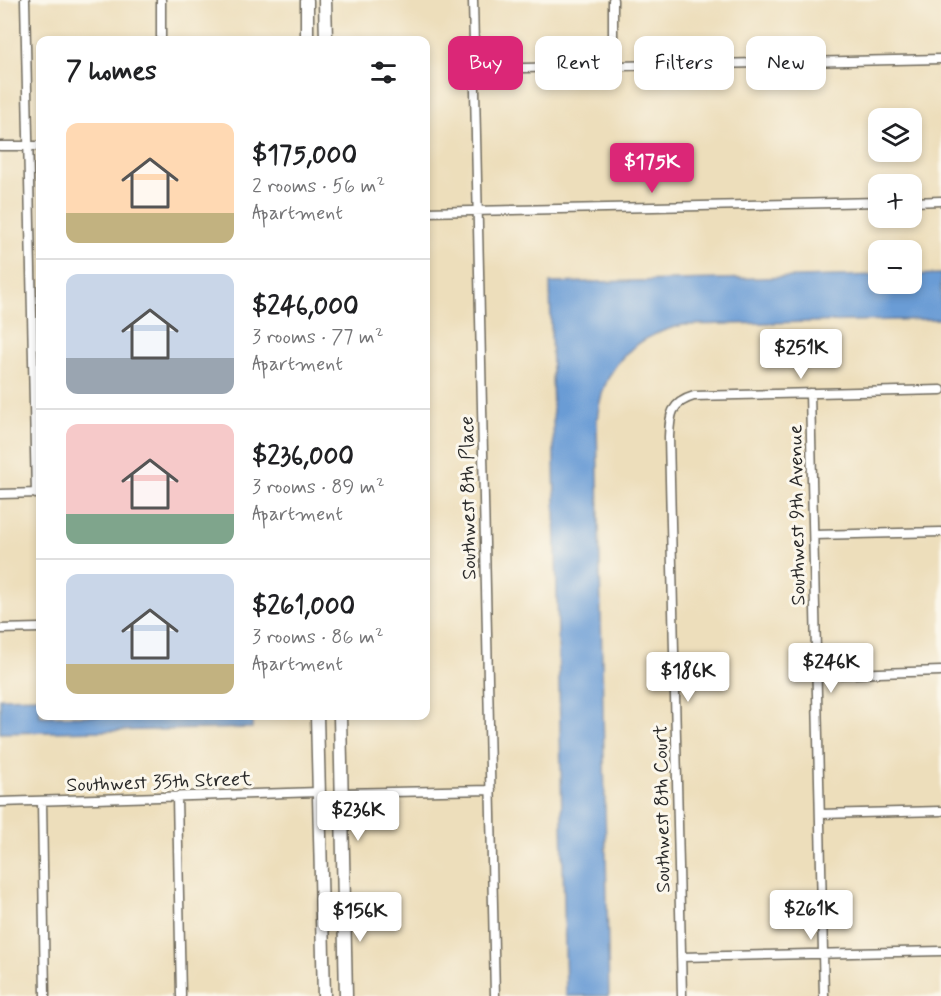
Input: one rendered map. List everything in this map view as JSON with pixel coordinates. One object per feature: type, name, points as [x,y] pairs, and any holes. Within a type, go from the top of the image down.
[{"type":"street","points":[[25,0],[36,424]]},
{"type":"street","points":[[160,0],[161,36]]},
{"type":"street","points":[[306,0],[307,36]]},
{"type":"street","points":[[325,0],[326,36]]},
{"type":"street","name":"Southwest 8th Place","points":[[473,0],[474,36]]},
{"type":"street","points":[[613,0],[613,36]]},
{"type":"street","points":[[622,67],[941,59]]},
{"type":"street","name":"Southwest 8th Place","points":[[475,90],[495,996]]},
{"type":"street","points":[[0,146],[36,146]]},
{"type":"street","points":[[922,202],[941,201]]},
{"type":"street","points":[[430,212],[868,202]]},
{"type":"street","points":[[810,393],[941,390]]},
{"type":"street","name":"Southwest 8th Court","points":[[682,996],[669,421],[674,407],[683,399],[694,396],[810,393]]},
{"type":"street","name":"Southwest 9th Avenue","points":[[810,393],[824,996]]},
{"type":"street","points":[[0,494],[36,493]]},
{"type":"street","points":[[814,535],[941,532]]},
{"type":"street","points":[[0,629],[36,628]]},
{"type":"street","points":[[817,675],[941,672]]},
{"type":"street","points":[[317,720],[324,996]]},
{"type":"street","points":[[340,720],[346,996]]},
{"type":"street","points":[[319,792],[491,790]]},
{"type":"street","name":"Southwest 35th Street","points":[[0,802],[319,792]]},
{"type":"street","points":[[177,797],[181,996]]},
{"type":"street","points":[[42,801],[45,996]]},
{"type":"street","points":[[820,814],[941,811]]},
{"type":"street","points":[[681,957],[941,951]]},
{"type":"water","points":[[941,274],[941,319],[683,325],[665,330],[634,347],[612,371],[600,403],[597,422],[609,996],[566,996],[550,283],[868,275],[868,294],[922,294],[922,275]]},
{"type":"water","points":[[36,697],[36,720],[253,720],[252,728],[0,733],[0,698]]}]
